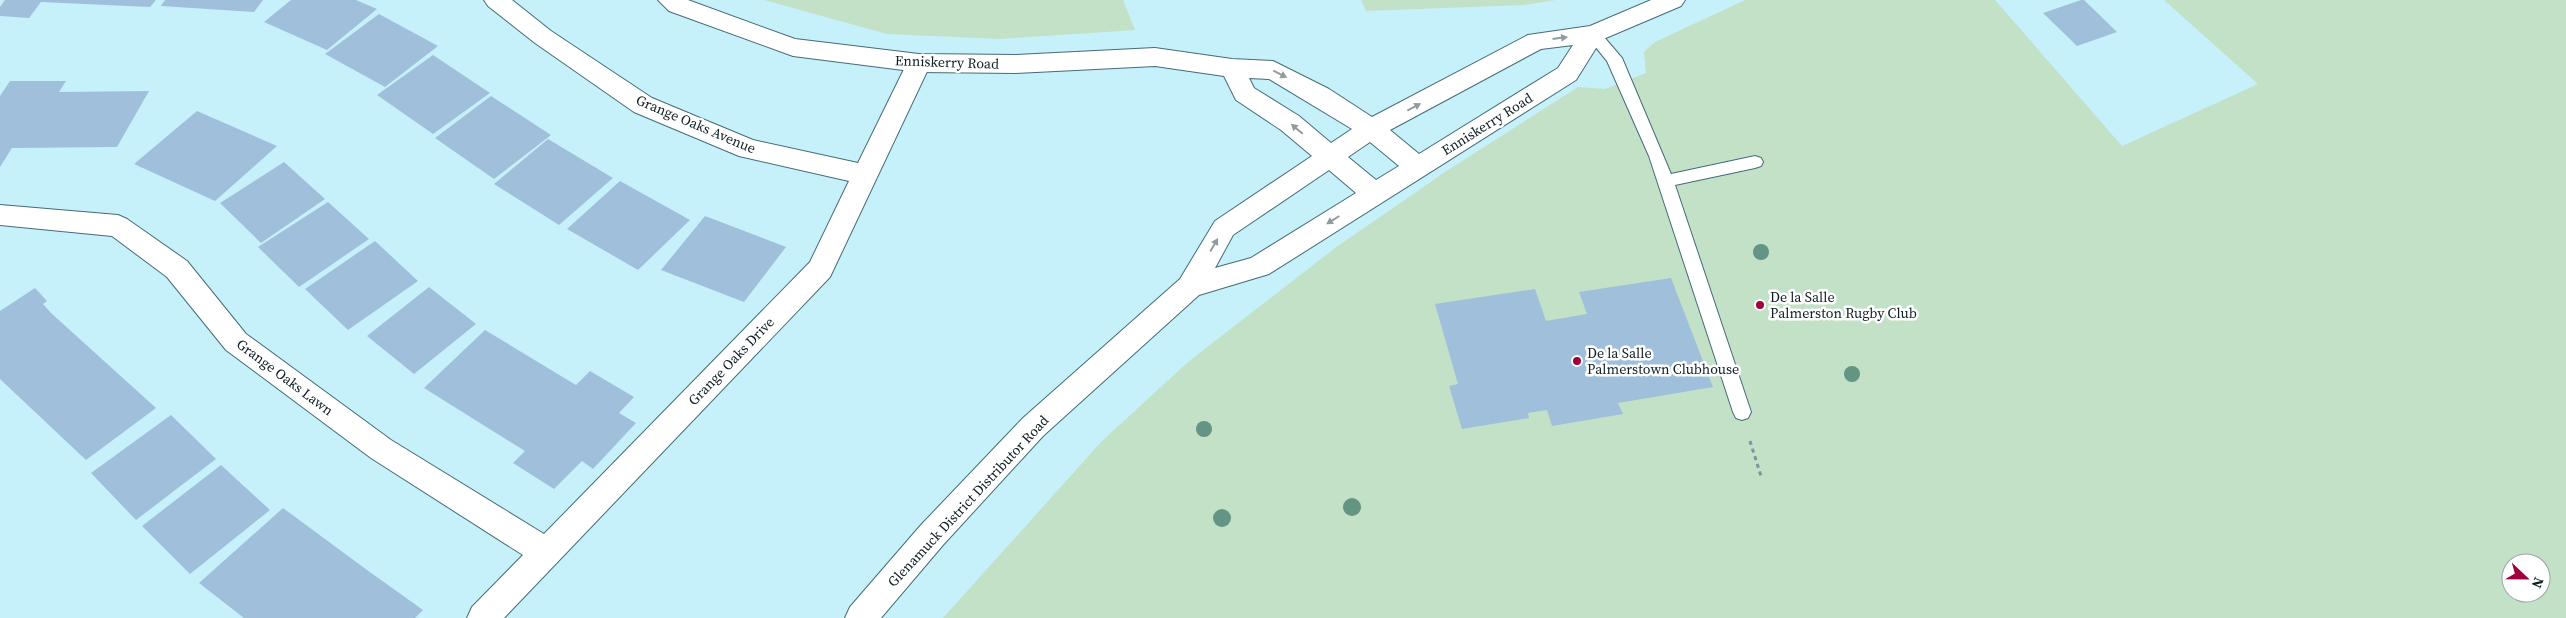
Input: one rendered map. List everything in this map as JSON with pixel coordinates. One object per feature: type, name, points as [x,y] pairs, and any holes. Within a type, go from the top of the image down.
[{"type":"street","name":"Grange Oaks Avenue","points":[[496,0],[543,37],[643,105],[748,149],[865,175]]},
{"type":"street","name":"Enniskerry Road","points":[[670,0],[678,5],[793,47],[919,63],[1016,64],[1155,57],[1232,68],[1273,70],[1320,96],[1371,129],[1418,167],[1567,74],[1593,34]]},
{"type":"street","points":[[1330,157],[1371,129],[1536,41],[1593,34],[1673,0]]},
{"type":"street","name":"Grange Oaks Drive","points":[[483,618],[820,270],[919,63]]},
{"type":"street","points":[[1232,68],[1244,94],[1290,123],[1374,194]]},
{"type":"street","name":"Glenamuck District Distributor Road","points":[[861,618],[932,535],[1034,427],[1190,288],[1224,228],[1330,157]]},
{"type":"street","name":"Glenamuck District Distributor Road","points":[[1190,288],[1259,266],[1418,167]]},
{"type":"street","name":"Grange Oaks Lawn","points":[[0,215],[118,226],[177,269],[236,342],[381,449],[546,552]]},
{"type":"lane","points":[[1593,34],[1614,58],[1657,156],[1742,412]]},
{"type":"lane","points":[[1666,181],[1755,162]]},
{"type":"green space","points":[[764,0],[1123,0],[1135,30],[1000,39],[887,34]]},
{"type":"green space","points":[[1361,0],[1556,0],[1524,5],[1366,11]]},
{"type":"green space","name":"De la Salle Palmerston Rugby Club","points":[[1745,0],[1995,0],[2122,146],[2258,84],[2164,0],[2566,0],[2566,618],[943,618],[1102,441],[1188,362],[1335,248],[1445,172],[1578,87],[1605,89],[1646,73],[1644,52],[1655,42]]},
{"type":"building","points":[[5,0],[156,0],[150,7],[41,2],[29,18],[0,16],[0,7]]},
{"type":"building","points":[[165,0],[263,0],[254,12],[161,6]]},
{"type":"building","points":[[291,0],[356,0],[377,9],[327,50],[264,22]]},
{"type":"building","points":[[2084,0],[2117,32],[2077,46],[2043,13]]},
{"type":"building","points":[[379,14],[438,46],[385,87],[325,54]]},
{"type":"building","points":[[433,55],[490,93],[433,134],[377,95]]},
{"type":"building","points":[[10,81],[66,81],[59,92],[149,91],[117,147],[12,148],[0,167],[0,96]]},
{"type":"building","points":[[491,96],[551,135],[494,179],[435,138]]},
{"type":"building","points":[[197,111],[277,146],[215,201],[134,164]]},
{"type":"building","points":[[548,139],[613,178],[559,225],[494,184]]},
{"type":"building","points":[[284,162],[325,199],[261,243],[220,203]]},
{"type":"building","points":[[620,181],[690,220],[638,270],[567,229]]},
{"type":"building","points":[[328,202],[369,239],[299,287],[258,247]]},
{"type":"building","points":[[705,216],[786,247],[744,302],[661,270]]},
{"type":"building","points":[[375,241],[418,281],[348,330],[305,289]]},
{"type":"building","name":"De la Salle Palmerstown Clubhouse","points":[[1671,278],[1713,387],[1618,403],[1623,414],[1552,426],[1547,410],[1528,413],[1529,418],[1462,429],[1449,386],[1458,384],[1435,304],[1535,289],[1546,321],[1587,314],[1579,292]]},
{"type":"building","points":[[429,287],[476,324],[414,374],[367,336]]},
{"type":"building","points":[[35,288],[47,301],[43,304],[51,313],[156,408],[86,460],[0,379],[0,311]]},
{"type":"building","points":[[485,330],[576,385],[590,371],[634,397],[619,413],[636,423],[593,469],[582,461],[554,489],[513,463],[525,451],[424,388]]},
{"type":"building","points":[[171,415],[216,459],[136,520],[91,473]]},
{"type":"building","points":[[221,465],[270,510],[190,574],[142,526]]},
{"type":"building","points":[[283,508],[423,610],[415,618],[244,618],[199,583]]},
{"type":"place","name":"De la Salle Palmerston Rugby Club","points":[[1760,305]]},
{"type":"place","name":"De la Salle Palmerstown Clubhouse","points":[[1577,361]]}]
